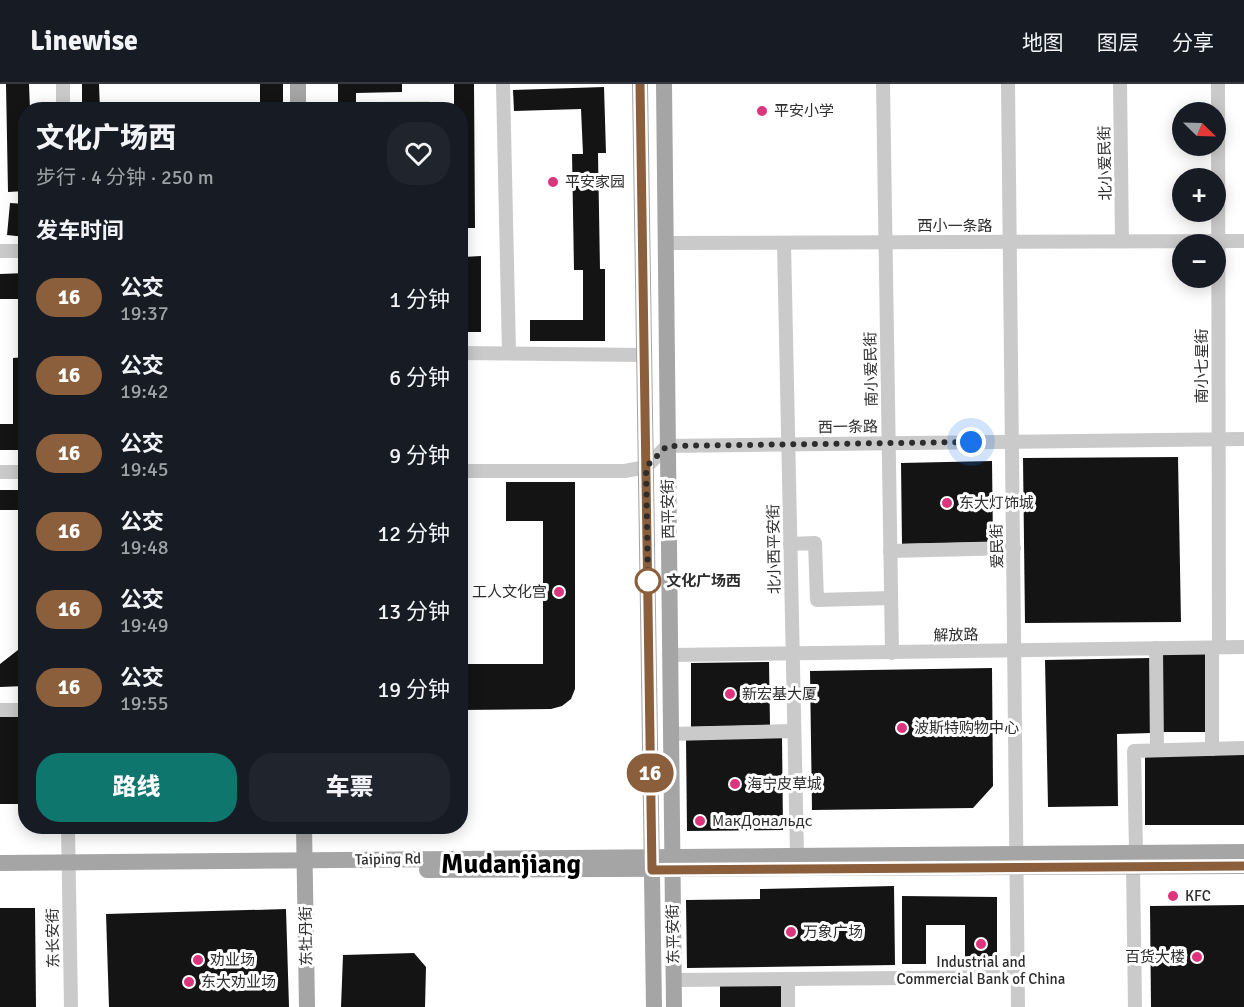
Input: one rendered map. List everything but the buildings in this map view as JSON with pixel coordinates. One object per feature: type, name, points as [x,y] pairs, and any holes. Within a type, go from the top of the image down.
[{"type":"main road","points":[[297,84],[298,102]]},
{"type":"main road","name":"西平安街","points":[[640,84],[652,862]]},
{"type":"main road","name":"西平安街","points":[[664,84],[671,862]]},
{"type":"main road","name":"东牡丹街","points":[[304,834],[307,1007]]},
{"type":"main road","name":"Taiping Rd","points":[[1135,860],[1244,852]]},
{"type":"main road","name":"Taiping Rd","points":[[671,862],[796,854],[1017,861]]},
{"type":"main road","name":"Taiping Rd","points":[[0,874],[68,868],[652,862],[1135,860],[1244,866]]},
{"type":"main road","name":"东平安街","points":[[652,862],[654,1007]]},
{"type":"main road","name":"东平安街","points":[[671,862],[674,1007]]},
{"type":"main road","name":"Taiping Rd","points":[[0,863],[68,868]]},
{"type":"street","points":[[63,84],[63,102]]},
{"type":"street","points":[[503,84],[508,353]]},
{"type":"street","name":"南小爱民街","points":[[884,84],[892,652]]},
{"type":"street","name":"爱民街","points":[[1008,84],[1018,1007]]},
{"type":"street","name":"北小爱民街","points":[[1120,84],[1122,241]]},
{"type":"street","name":"南小七星街","points":[[1218,84],[1218,234]]},
{"type":"street","name":"西小一条路","points":[[665,243],[1172,241]]},
{"type":"street","name":"西小一条路","points":[[1226,241],[1244,241]]},
{"type":"street","name":"北小西平安街","points":[[784,243],[796,854]]},
{"type":"street","points":[[0,251],[18,251]]},
{"type":"street","name":"南小七星街","points":[[1212,749],[1219,440],[1218,288]]},
{"type":"street","points":[[468,353],[644,355]]},
{"type":"street","name":"西一条路","points":[[667,446],[1244,439]]},
{"type":"street","points":[[468,471],[625,471],[646,467],[667,446]]},
{"type":"street","points":[[0,472],[18,472]]},
{"type":"street","points":[[790,544],[815,543],[817,600],[891,598]]},
{"type":"street","points":[[891,551],[1014,549]]},
{"type":"street","name":"解放路","points":[[669,655],[1244,647]]},
{"type":"street","points":[[1156,648],[1157,750]]},
{"type":"street","points":[[0,710],[18,710]]},
{"type":"street","points":[[670,734],[794,731]]},
{"type":"street","points":[[1135,1007],[1134,750],[1244,748]]},
{"type":"street","name":"东长安街","points":[[68,834],[71,1007]]},
{"type":"street","points":[[674,980],[1018,977]]},
{"type":"street","points":[[788,979],[788,1007]]},
{"type":"green space","points":[[429,101],[429,102],[371,102]]},
{"type":"bus line","name":"16","points":[[640,84],[652,870],[1244,866]]},
{"type":"place","name":"平安小学","points":[[762,111]]},
{"type":"place","name":"平安家园","points":[[553,182]]},
{"type":"place","name":"东大灯饰城","points":[[947,503]]},
{"type":"place","name":"文化广场西","points":[[648,581]]},
{"type":"place","name":"工人文化宫","points":[[559,592]]},
{"type":"place","name":"新宏基大厦","points":[[730,694]]},
{"type":"place","name":"波斯特购物中心","points":[[902,728]]},
{"type":"place","name":"海宁皮草城","points":[[735,784]]},
{"type":"place","name":"МакДональдс","points":[[700,821]]},
{"type":"place","name":"KFC","points":[[1173,896]]},
{"type":"place","name":"万象广场","points":[[791,932]]},
{"type":"place","name":"Industrial and Commercial Bank of China","points":[[981,944]]},
{"type":"place","name":"百货大楼","points":[[1197,957]]},
{"type":"place","name":"劝业场","points":[[198,960]]},
{"type":"place","name":"东大劝业场","points":[[189,982]]},
{"type":"district","name":"Mudanjiang","points":[[511,864]]},
{"type":"route","points":[[648,581],[646,467],[667,446],[971,442]]}]
